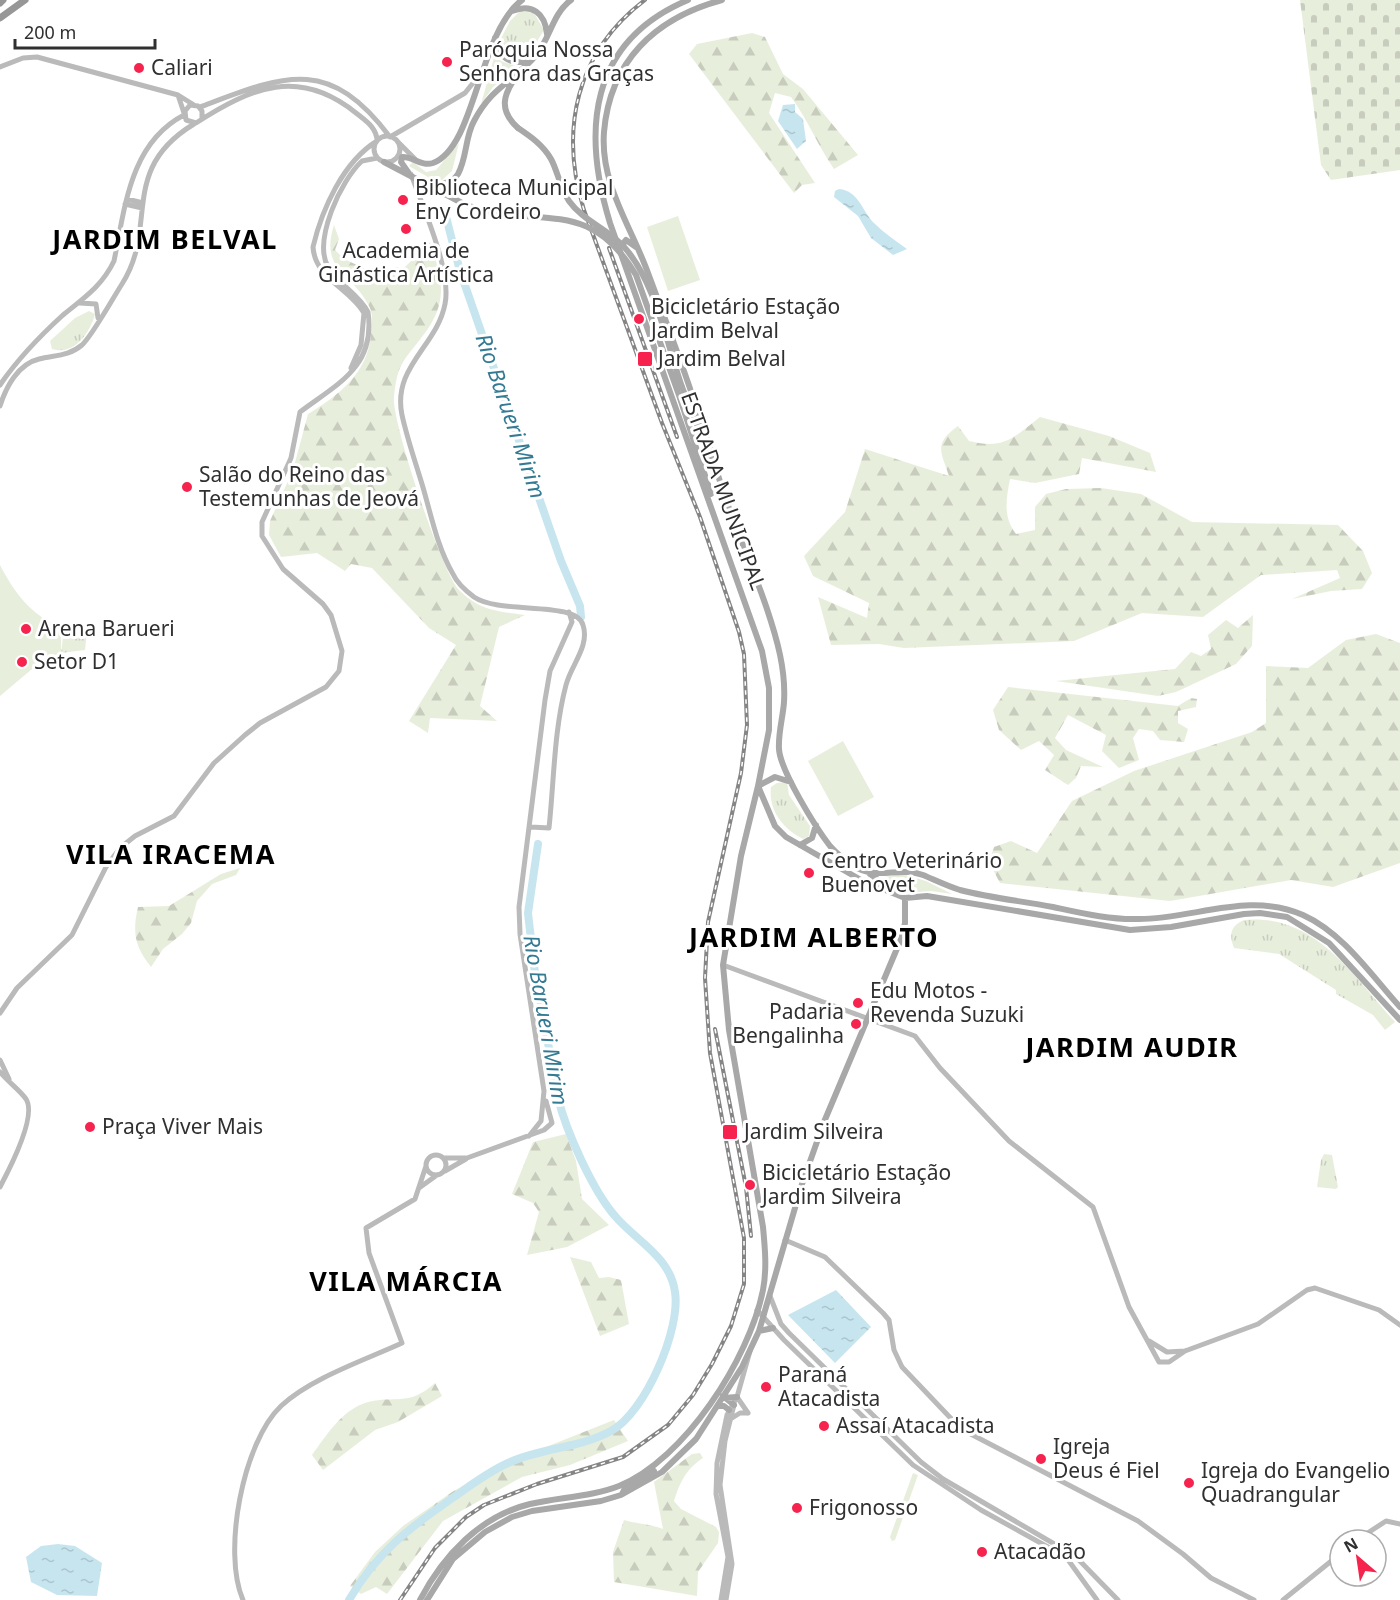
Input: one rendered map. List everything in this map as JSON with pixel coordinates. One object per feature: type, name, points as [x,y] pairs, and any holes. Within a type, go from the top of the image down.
[{"type":"highway","points":[[0,18],[25,0]]},
{"type":"main road","points":[[522,0],[508,12],[495,34],[472,102],[448,150],[432,163],[407,157],[401,159],[402,166],[409,173],[419,197],[444,273],[446,298],[439,325],[407,370],[401,403],[441,548],[454,576],[480,600],[502,608],[569,612],[582,621],[585,632],[561,704],[549,828],[531,827]]},
{"type":"main road","points":[[419,197],[432,185],[448,183],[458,173],[469,132],[485,102],[496,88],[533,58],[560,12],[571,0]]},
{"type":"main road","name":"ESTRADA MUNICIPAL","points":[[659,1463],[689,1434],[722,1383],[748,1336],[763,1291],[765,1258],[764,1227],[729,1030],[723,965],[739,867],[769,729],[770,702],[766,666],[757,633],[604,204],[596,168],[594,141],[596,111],[608,74],[631,39],[661,14],[688,0]]},
{"type":"main road","points":[[717,474],[703,424],[640,253],[611,192],[605,167],[604,133],[612,94],[623,69],[650,34],[688,11],[722,0]]},
{"type":"main road","points":[[508,12],[522,7],[535,10],[545,22],[547,34]]},
{"type":"main road","points":[[495,34],[498,49],[504,58],[516,62],[533,58]]},
{"type":"main road","points":[[0,67],[23,58],[37,57],[178,95],[197,106],[202,118]]},
{"type":"main road","points":[[522,69],[504,100],[505,115],[544,149],[551,159],[565,194],[575,208],[614,236],[635,261],[652,299],[682,387],[717,474],[778,644],[784,690],[779,752],[791,782],[836,852],[905,898]]},
{"type":"main road","points":[[331,391],[357,357],[364,329],[364,313],[325,275],[314,258],[313,247],[334,194],[360,152],[465,93],[481,73]]},
{"type":"main road","points":[[0,385],[61,317],[99,285],[114,261],[126,202],[137,166],[150,143],[164,128],[184,114],[188,106],[197,106],[275,81],[315,80],[339,88],[348,95],[376,118],[390,137],[416,160]]},
{"type":"main road","points":[[0,406],[5,391],[29,363],[75,350],[90,336],[128,271],[146,182],[158,155],[168,141],[202,118],[269,89],[310,87],[333,95],[374,128],[377,141],[374,148],[380,160],[432,185],[462,203],[494,213],[563,218],[580,224],[609,242],[628,261],[636,275],[680,398],[706,475],[714,512]]},
{"type":"main road","points":[[178,95],[186,120],[194,123]]},
{"type":"main road","points":[[0,1013],[17,988],[72,935],[106,867],[120,848],[135,836],[174,816],[214,763],[245,735],[260,723],[326,687],[339,671],[342,651],[332,615],[323,604],[283,569],[264,542],[261,528],[291,458],[300,412],[338,387],[357,365],[366,347],[370,322],[363,304],[327,266],[323,252],[324,235],[335,202],[356,167],[362,161],[397,158],[400,147],[397,141]]},
{"type":"main road","points":[[126,202],[142,206]]},
{"type":"main road","points":[[620,248],[622,242],[628,240],[640,253]]},
{"type":"main road","points":[[80,303],[96,304],[98,319]]},
{"type":"main road","points":[[40,340],[39,349],[44,358]]},
{"type":"main road","points":[[419,1188],[467,1158],[544,1130],[552,1123],[544,1091],[519,914],[547,685],[555,658],[572,622],[569,612]]},
{"type":"main road","points":[[791,782],[775,777],[758,786],[778,830],[861,880],[905,898],[927,896],[1130,930],[1171,927],[1245,914],[1260,913],[1287,918],[1316,933],[1340,954],[1400,1020]]},
{"type":"main road","points":[[800,845],[812,838],[816,828],[815,822]]},
{"type":"main road","points":[[869,874],[913,872],[967,891],[1114,918],[1161,918],[1252,904],[1285,909],[1315,921],[1348,950],[1400,1007]]},
{"type":"main road","points":[[427,1600],[453,1559],[485,1532],[502,1522],[532,1511],[601,1501],[621,1495],[662,1472],[696,1439],[723,1398],[759,1331],[785,1240],[824,1122],[901,939],[905,923],[905,898]]},
{"type":"main road","points":[[1245,914],[1252,904]]},
{"type":"main road","points":[[723,965],[915,1036],[940,1068],[1009,1141],[1093,1207],[1129,1307],[1159,1362]]},
{"type":"main road","points":[[0,1060],[13,1086]]},
{"type":"main road","points":[[0,1072],[27,1101],[29,1117],[0,1187]]},
{"type":"main road","points":[[529,1136],[541,1121],[544,1091]]},
{"type":"main road","points":[[243,1600],[232,1552],[240,1496],[261,1432],[280,1407],[307,1388],[402,1343],[369,1253],[366,1228],[415,1199],[429,1157],[437,1155],[444,1158],[467,1158]]},
{"type":"main road","points":[[444,1158],[447,1166],[445,1171]]},
{"type":"main road","points":[[426,1166],[429,1172],[437,1175]]},
{"type":"main road","points":[[785,1240],[825,1257],[883,1313],[891,1327],[894,1350],[902,1367],[961,1429],[1138,1521],[1183,1554],[1210,1578],[1254,1600]]},
{"type":"main road","points":[[763,1291],[772,1284]]},
{"type":"main road","points":[[1159,1362],[1169,1362],[1185,1351],[1258,1324],[1307,1290],[1315,1288],[1379,1310],[1400,1326]]},
{"type":"main road","points":[[770,1296],[781,1324],[921,1462],[943,1479],[1075,1556],[1119,1600]]},
{"type":"main road","points":[[757,1310],[763,1319],[913,1465],[981,1510],[1066,1557],[1097,1600]]},
{"type":"main road","points":[[759,1331],[773,1328]]},
{"type":"main road","points":[[1146,1338],[1166,1352],[1185,1351]]},
{"type":"main road","points":[[721,1600],[728,1557],[715,1478],[721,1439],[731,1407],[737,1397],[750,1351]]},
{"type":"main road","points":[[1159,1362],[1166,1352]]},
{"type":"main road","points":[[1166,1352],[1169,1362]]},
{"type":"main road","points":[[722,1383],[723,1398],[731,1407],[732,1418],[725,1441],[720,1485],[732,1564],[726,1600]]},
{"type":"main road","points":[[723,1398],[737,1397]]},
{"type":"main road","points":[[732,1418],[741,1413],[748,1413],[737,1397]]},
{"type":"main road","points":[[718,1406],[731,1407]]},
{"type":"main road","points":[[689,1434],[696,1439]]},
{"type":"main road","points":[[621,1495],[625,1488],[652,1474],[659,1463]]},
{"type":"main road","points":[[420,1600],[450,1553],[490,1522],[529,1504],[608,1490],[659,1463]]},
{"type":"main road","points":[[1375,1528],[1386,1521],[1400,1524]]},
{"type":"main road","points":[[1283,1600],[1328,1564]]},
{"type":"green space","points":[[1300,0],[1400,0],[1400,170],[1331,180],[1321,165]]},
{"type":"green space","points":[[520,11],[534,13],[544,30],[528,56],[514,59],[510,58],[498,44],[510,21]]},
{"type":"green space","points":[[752,33],[765,37],[783,74],[803,89],[858,155],[834,169],[791,97],[775,93],[769,113],[815,183],[802,185],[794,193],[689,54],[697,44]]},
{"type":"green space","points":[[495,54],[501,61],[518,67],[493,87],[481,104]]},
{"type":"green space","points":[[459,143],[452,171],[442,180],[433,180],[409,166],[413,162],[426,172],[436,170]]},
{"type":"green space","points":[[678,216],[700,280],[668,291],[647,227]]},
{"type":"green space","points":[[334,225],[339,239],[335,250],[344,259],[385,278],[396,267],[403,269],[430,242],[432,248],[440,279],[440,302],[433,321],[399,370],[394,397],[395,411],[419,496],[451,578],[459,590],[482,606],[497,611],[525,615],[499,627],[480,706],[497,721],[430,718],[428,733],[409,721],[456,645],[429,628],[372,568],[351,564],[345,571],[317,553],[281,557],[269,535],[270,521],[293,470],[308,414],[350,382],[364,361],[368,349],[372,328],[371,311],[363,296],[335,263],[331,253]]},
{"type":"green space","points":[[89,311],[95,314],[93,321],[80,341],[67,349],[52,349],[50,341],[75,318]]},
{"type":"green space","points":[[1040,417],[1109,436],[1150,453],[1156,472],[1082,458],[1079,474],[1035,483],[1010,479],[1007,515],[1016,534],[1035,530],[1035,507],[1046,494],[1066,489],[1101,488],[1141,494],[1192,522],[1338,525],[1363,551],[1372,573],[1362,589],[1331,591],[1292,599],[1340,578],[1337,570],[1261,575],[1203,617],[1142,613],[1074,641],[904,648],[879,644],[831,645],[818,597],[867,618],[869,603],[813,576],[804,556],[845,512],[865,449],[949,476],[941,448],[945,438],[958,426],[969,441],[991,444],[1008,440]]},
{"type":"green space","name":"Arena Barueri","points":[[0,565],[22,599],[36,613],[53,624],[52,633],[61,635],[61,653],[44,659],[0,696]]},
{"type":"green space","points":[[1253,615],[1252,646],[1236,664],[1176,692],[1158,696],[1056,681],[1175,669],[1191,652],[1201,656],[1211,649],[1208,635],[1226,620],[1238,628]]},
{"type":"green space","points":[[82,623],[87,632],[85,650],[61,653],[63,637],[52,633],[53,624]]},
{"type":"green space","points":[[1376,634],[1400,643],[1400,863],[1333,887],[1291,880],[1170,901],[1000,883],[989,862],[994,847],[1011,841],[1037,853],[1072,801],[1134,771],[1252,732],[1266,723],[1266,666],[1308,668],[1346,640]]},
{"type":"green space","points":[[1008,687],[1178,706],[1191,698],[1197,699],[1196,707],[1178,711],[1178,723],[1188,729],[1184,742],[1160,740],[1153,731],[1139,729],[1133,738],[1139,760],[1119,768],[1102,751],[1106,735],[1068,715],[1055,738],[1066,750],[1103,767],[1081,766],[1076,778],[1068,785],[1045,770],[1054,755],[1039,741],[1021,750],[999,730],[993,710]]},
{"type":"green space","points":[[843,741],[874,797],[838,816],[808,761]]},
{"type":"green space","points":[[787,782],[789,795],[810,826],[809,836],[803,839],[783,824],[772,803],[771,787],[777,783]]},
{"type":"green space","points":[[240,868],[236,875],[212,884],[197,901],[191,923],[182,934],[163,949],[151,967],[141,953],[136,939],[135,925],[138,907],[169,906],[221,874]]},
{"type":"green space","points":[[902,874],[926,881],[952,894],[931,891],[902,893],[885,877]]},
{"type":"green space","points":[[1244,920],[1269,920],[1292,927],[1312,937],[1347,968],[1395,1022],[1385,1030],[1373,1015],[1336,994],[1336,990],[1279,954],[1234,948],[1231,939],[1233,928]]},
{"type":"green space","points":[[566,1134],[576,1161],[582,1199],[609,1225],[567,1247],[527,1255],[539,1212],[533,1203],[512,1194],[533,1142]]},
{"type":"green space","points":[[1324,1154],[1332,1155],[1338,1187],[1336,1189],[1317,1187]]},
{"type":"green space","points":[[570,1257],[591,1262],[599,1278],[609,1277],[621,1280],[629,1324],[600,1336]]},
{"type":"green space","points":[[435,1383],[442,1396],[398,1422],[375,1430],[323,1470],[312,1455],[341,1418],[356,1407],[375,1401],[408,1398],[425,1391]]},
{"type":"green space","points":[[614,1420],[628,1441],[570,1465],[522,1477],[443,1521],[387,1594],[376,1587],[361,1594],[350,1586],[375,1552],[403,1526],[452,1492],[498,1466]]},
{"type":"green space","points":[[700,1453],[703,1458],[684,1476],[674,1501],[681,1509],[716,1527],[719,1532],[718,1543],[698,1572],[697,1596],[614,1582],[613,1552],[624,1520],[663,1529],[654,1482],[692,1454]]},
{"type":"green space","points":[[913,1473],[918,1475],[895,1540],[892,1541],[890,1537]]},
{"type":"water","points":[[795,104],[795,112],[803,119],[806,141],[797,149],[778,121],[783,105]]},
{"type":"water","points":[[839,189],[856,197],[874,223],[907,249],[893,255],[871,238],[858,216],[834,197],[835,191]]},
{"type":"water","points":[[836,1290],[871,1327],[835,1363],[788,1315]]},
{"type":"water","points":[[58,1544],[75,1546],[102,1563],[97,1596],[57,1595],[31,1582],[26,1557],[41,1546]]},
{"type":"waterway","name":"Rio Barueri Mirim","points":[[445,213],[460,271],[561,561],[580,606],[581,617]]},
{"type":"waterway","name":"Rio Barueri Mirim","points":[[349,1600],[371,1568],[395,1542],[423,1519],[480,1479],[520,1458],[599,1437],[624,1421],[648,1389],[658,1369],[672,1327],[675,1308],[672,1279],[659,1259],[623,1225],[598,1192],[574,1143],[558,1098],[534,966],[528,913],[538,844]]},
{"type":"railway","points":[[400,1600],[435,1548],[466,1517],[484,1505],[537,1484],[623,1457],[668,1425],[693,1395],[712,1364],[731,1326],[744,1284],[744,1238],[710,1053],[705,978],[708,922],[741,773],[747,725],[744,654],[739,632],[700,517],[662,423],[584,210],[573,151],[574,122],[579,94],[589,68],[603,44],[622,21],[645,0]]},
{"type":"railway","points":[[609,248],[677,437]]},
{"type":"railway","points":[[715,1029],[746,1187],[751,1236]]},
{"type":"place","name":"Paróquia Nossa Senhora das Graças","points":[[447,62]]},
{"type":"place","name":"Caliari","points":[[139,68]]},
{"type":"place","name":"Biblioteca Municipal Eny Cordeiro","points":[[403,200]]},
{"type":"place","name":"Academia de Ginástica Artística","points":[[406,229]]},
{"type":"place","name":"Bicicletário Estação Jardim Belval","points":[[639,319]]},
{"type":"place","name":"Jardim Belval","points":[[645,359]]},
{"type":"place","name":"Salão do Reino das Testemunhas de Jeová","points":[[187,487]]},
{"type":"place","name":"Arena Barueri","points":[[26,629]]},
{"type":"place","name":"Setor D1","points":[[22,662]]},
{"type":"place","name":"Centro Veterinário Buenovet","points":[[809,873]]},
{"type":"place","name":"Edu Motos - Revenda Suzuki","points":[[858,1003]]},
{"type":"place","name":"Padaria Bengalinha","points":[[856,1024]]},
{"type":"place","name":"Praça Viver Mais","points":[[90,1127]]},
{"type":"place","name":"Jardim Silveira","points":[[730,1132]]},
{"type":"place","name":"Bicicletário Estação Jardim Silveira","points":[[750,1185]]},
{"type":"place","name":"Paraná Atacadista","points":[[766,1387]]},
{"type":"place","name":"Assaí Atacadista","points":[[824,1426]]},
{"type":"place","name":"Igreja Deus é Fiel","points":[[1041,1459]]},
{"type":"place","name":"Igreja do Evangelio Quadrangular","points":[[1189,1483]]},
{"type":"place","name":"Frigonosso","points":[[797,1508]]},
{"type":"place","name":"Atacadão","points":[[982,1552]]},
{"type":"district","name":"JARDIM BELVAL","points":[[165,240]]},
{"type":"district","name":"VILA IRACEMA","points":[[171,855]]},
{"type":"district","name":"JARDIM ALBERTO","points":[[814,938]]},
{"type":"district","name":"JARDIM AUDIR","points":[[1132,1048]]},
{"type":"district","name":"VILA MÁRCIA","points":[[406,1282]]}]
